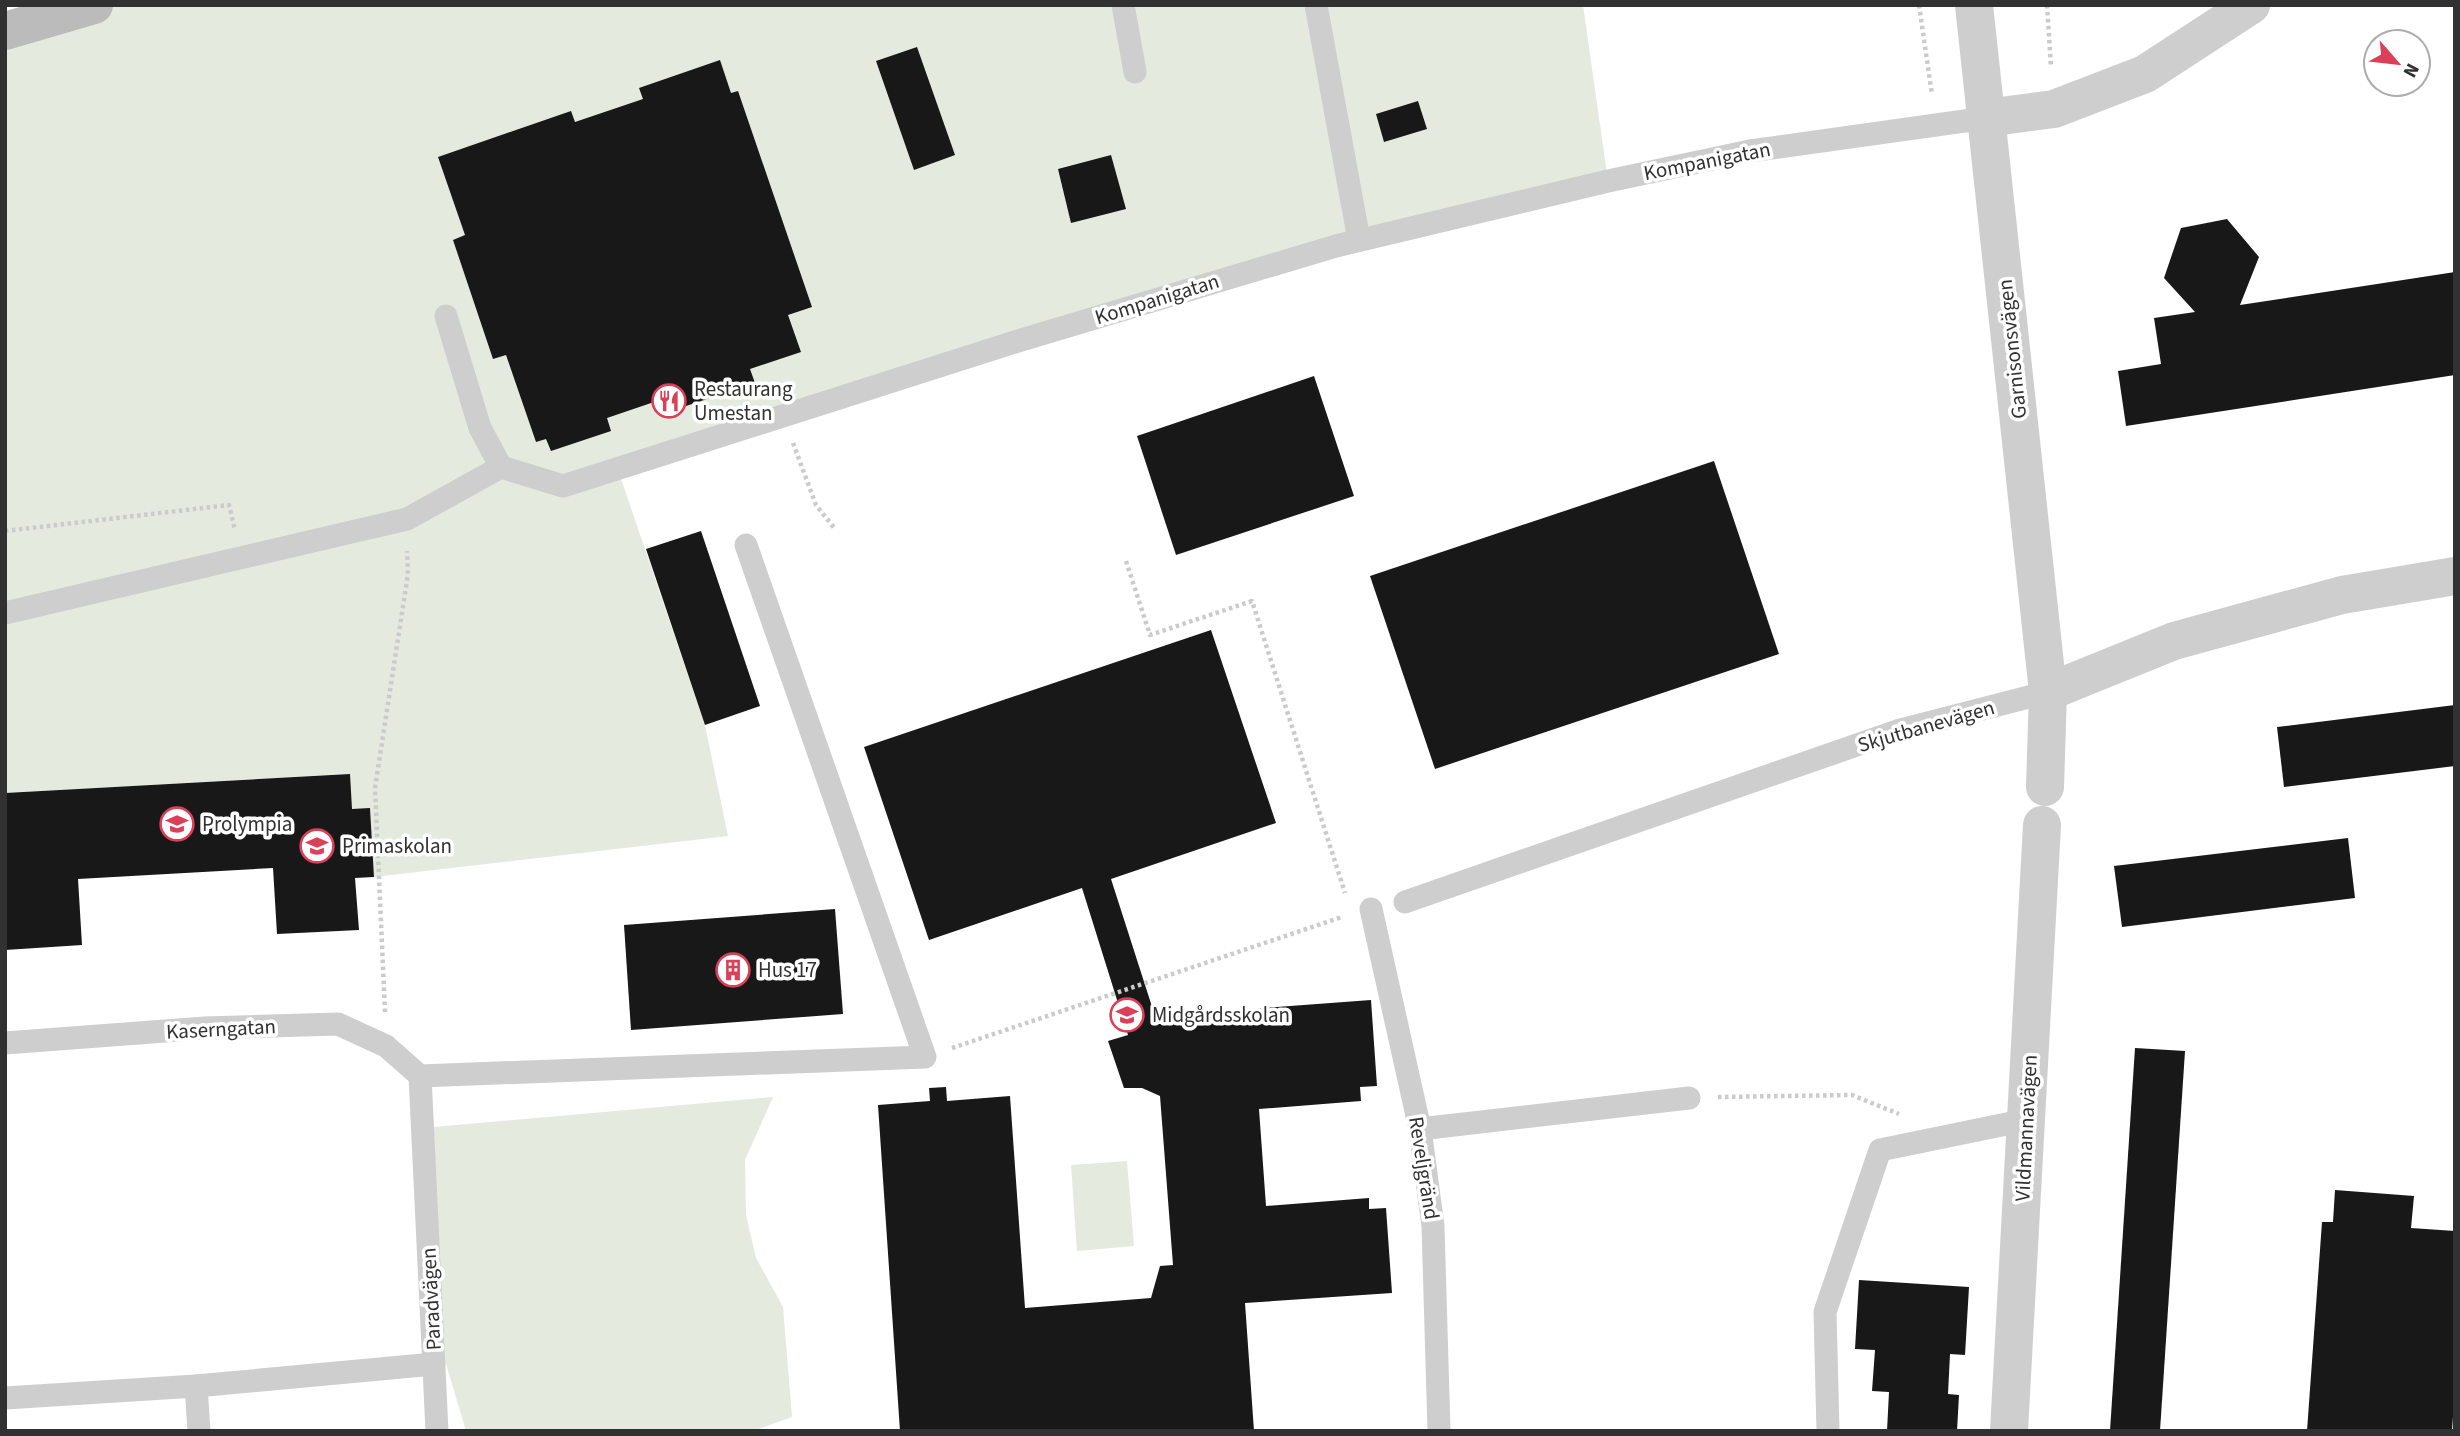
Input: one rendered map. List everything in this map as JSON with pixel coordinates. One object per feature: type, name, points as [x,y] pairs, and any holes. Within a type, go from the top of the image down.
[{"type":"main road","points":[[5,31],[94,5]]},
{"type":"street","name":"Garnisonsvägen","points":[[1974,5],[2048,692]]},
{"type":"street","points":[[1986,118],[2054,109],[2145,74],[2251,5]]},
{"type":"street","name":"Skjutbanevägen","points":[[2048,692],[2174,640],[2342,595],[2455,576]]},
{"type":"street","points":[[2045,787],[2048,692]]},
{"type":"street","name":"Vildmannavägen","points":[[2009,1431],[2042,825]]},
{"type":"lane","points":[[1123,5],[1135,72]]},
{"type":"lane","points":[[1316,5],[1359,240]]},
{"type":"lane","name":"Kompanigatan","points":[[501,467],[564,486],[1018,341],[1359,240],[1608,181],[1750,151],[1986,118]]},
{"type":"lane","points":[[5,612],[407,519],[501,467],[480,428],[446,316]]},
{"type":"lane","points":[[420,1076],[925,1057],[746,545]]},
{"type":"lane","name":"Skjutbanevägen","points":[[1405,902],[1897,731],[2048,692]]},
{"type":"lane","name":"Reveljgränd","points":[[1361,911],[1420,1129],[1433,1226],[1439,1431]]},
{"type":"lane","name":"Kaserngatan","points":[[5,1043],[205,1028],[338,1024],[386,1046],[420,1076]]},
{"type":"lane","name":"Paradvägen","points":[[196,1385],[434,1364],[420,1076]]},
{"type":"lane","points":[[1420,1129],[1689,1098]]},
{"type":"lane","points":[[1828,1431],[1825,1312],[1880,1150],[2026,1120]]},
{"type":"lane","points":[[434,1364],[437,1431]]},
{"type":"lane","points":[[5,1398],[196,1385],[199,1431]]},
{"type":"path","points":[[1919,5],[1936,125]]},
{"type":"path","points":[[2047,5],[2054,109]]},
{"type":"path","points":[[790,434],[816,505],[835,529]]},
{"type":"path","points":[[5,531],[229,505]]},
{"type":"path","points":[[386,1046],[375,788],[408,573],[407,519]]},
{"type":"path","points":[[925,1057],[1361,911],[1252,601],[1150,635],[1126,561]]},
{"type":"path","points":[[1689,1098],[1852,1095],[1951,1135]]},
{"type":"shaded area","points":[[94,5],[1583,5],[1608,181],[1336,246],[618,470],[705,725],[728,836],[374,877],[370,809],[352,809],[349,774],[5,793],[5,31]]},
{"type":"shaded area","points":[[773,1097],[745,1160],[746,1215],[756,1258],[783,1307],[792,1417],[753,1431],[466,1431],[432,1317],[422,1128]]},
{"type":"shaded area","points":[[1127,1161],[1134,1246],[1077,1251],[1071,1165]]},
{"type":"building","points":[[917,47],[955,155],[914,170],[876,61]]},
{"type":"building","points":[[720,60],[731,93],[738,91],[812,307],[788,315],[801,352],[750,369],[755,383],[662,414],[657,401],[607,418],[611,431],[551,451],[546,439],[536,442],[506,355],[493,359],[453,240],[465,235],[438,157],[571,111],[575,122],[643,99],[639,88]]},
{"type":"building","points":[[1418,101],[1427,129],[1384,142],[1376,114]]},
{"type":"building","points":[[1111,155],[1126,209],[1071,223],[1058,169]]},
{"type":"building","points":[[2227,219],[2259,257],[2240,305],[2455,272],[2455,375],[2126,426],[2118,371],[2161,364],[2154,318],[2195,312],[2164,278],[2181,228]]},
{"type":"building","points":[[1314,376],[1354,496],[1176,555],[1137,436]]},
{"type":"building","points":[[1714,461],[1779,654],[1435,769],[1370,576]]},
{"type":"building","points":[[701,531],[760,706],[705,725],[646,549]]},
{"type":"building","points":[[1211,630],[1276,823],[1111,879],[1155,1016],[1371,1000],[1377,1086],[1360,1087],[1361,1101],[1259,1109],[1266,1206],[1369,1198],[1369,1209],[1386,1208],[1392,1293],[1245,1303],[1254,1431],[900,1431],[878,1105],[930,1101],[929,1088],[946,1087],[947,1101],[1010,1096],[1025,1308],[1151,1298],[1160,1266],[1173,1265],[1160,1096],[1142,1088],[1124,1088],[1108,1041],[1128,1035],[1082,888],[929,940],[864,747]]},
{"type":"building","points":[[2455,705],[2455,766],[2284,787],[2277,727]]},
{"type":"building","points":[[350,774],[352,809],[370,808],[374,877],[355,878],[359,930],[277,934],[273,868],[78,879],[82,945],[5,950],[5,793]]},
{"type":"building","points":[[2348,838],[2355,898],[2122,927],[2114,866]]},
{"type":"building","name":"Hus 17","points":[[835,909],[843,1014],[631,1030],[624,925]]},
{"type":"building","points":[[2135,1048],[2185,1051],[2160,1431],[2110,1431]]},
{"type":"building","points":[[2335,1190],[2414,1196],[2411,1228],[2455,1231],[2455,1388],[2452,1431],[2307,1431],[2322,1222],[2333,1222]]},
{"type":"building","points":[[1859,1280],[1969,1287],[1965,1355],[1950,1354],[1948,1394],[1959,1395],[1957,1431],[1887,1431],[1889,1392],[1872,1391],[1875,1350],[1855,1349]]},
{"type":"place","name":"Restaurang Umestan","points":[[669,401]]},
{"type":"place","name":"Prolympia","points":[[177,824]]},
{"type":"place","name":"Primaskolan","points":[[317,846]]},
{"type":"place","name":"Hus 17","points":[[733,970]]},
{"type":"place","name":"Midgårdsskolan","points":[[1127,1015]]}]
